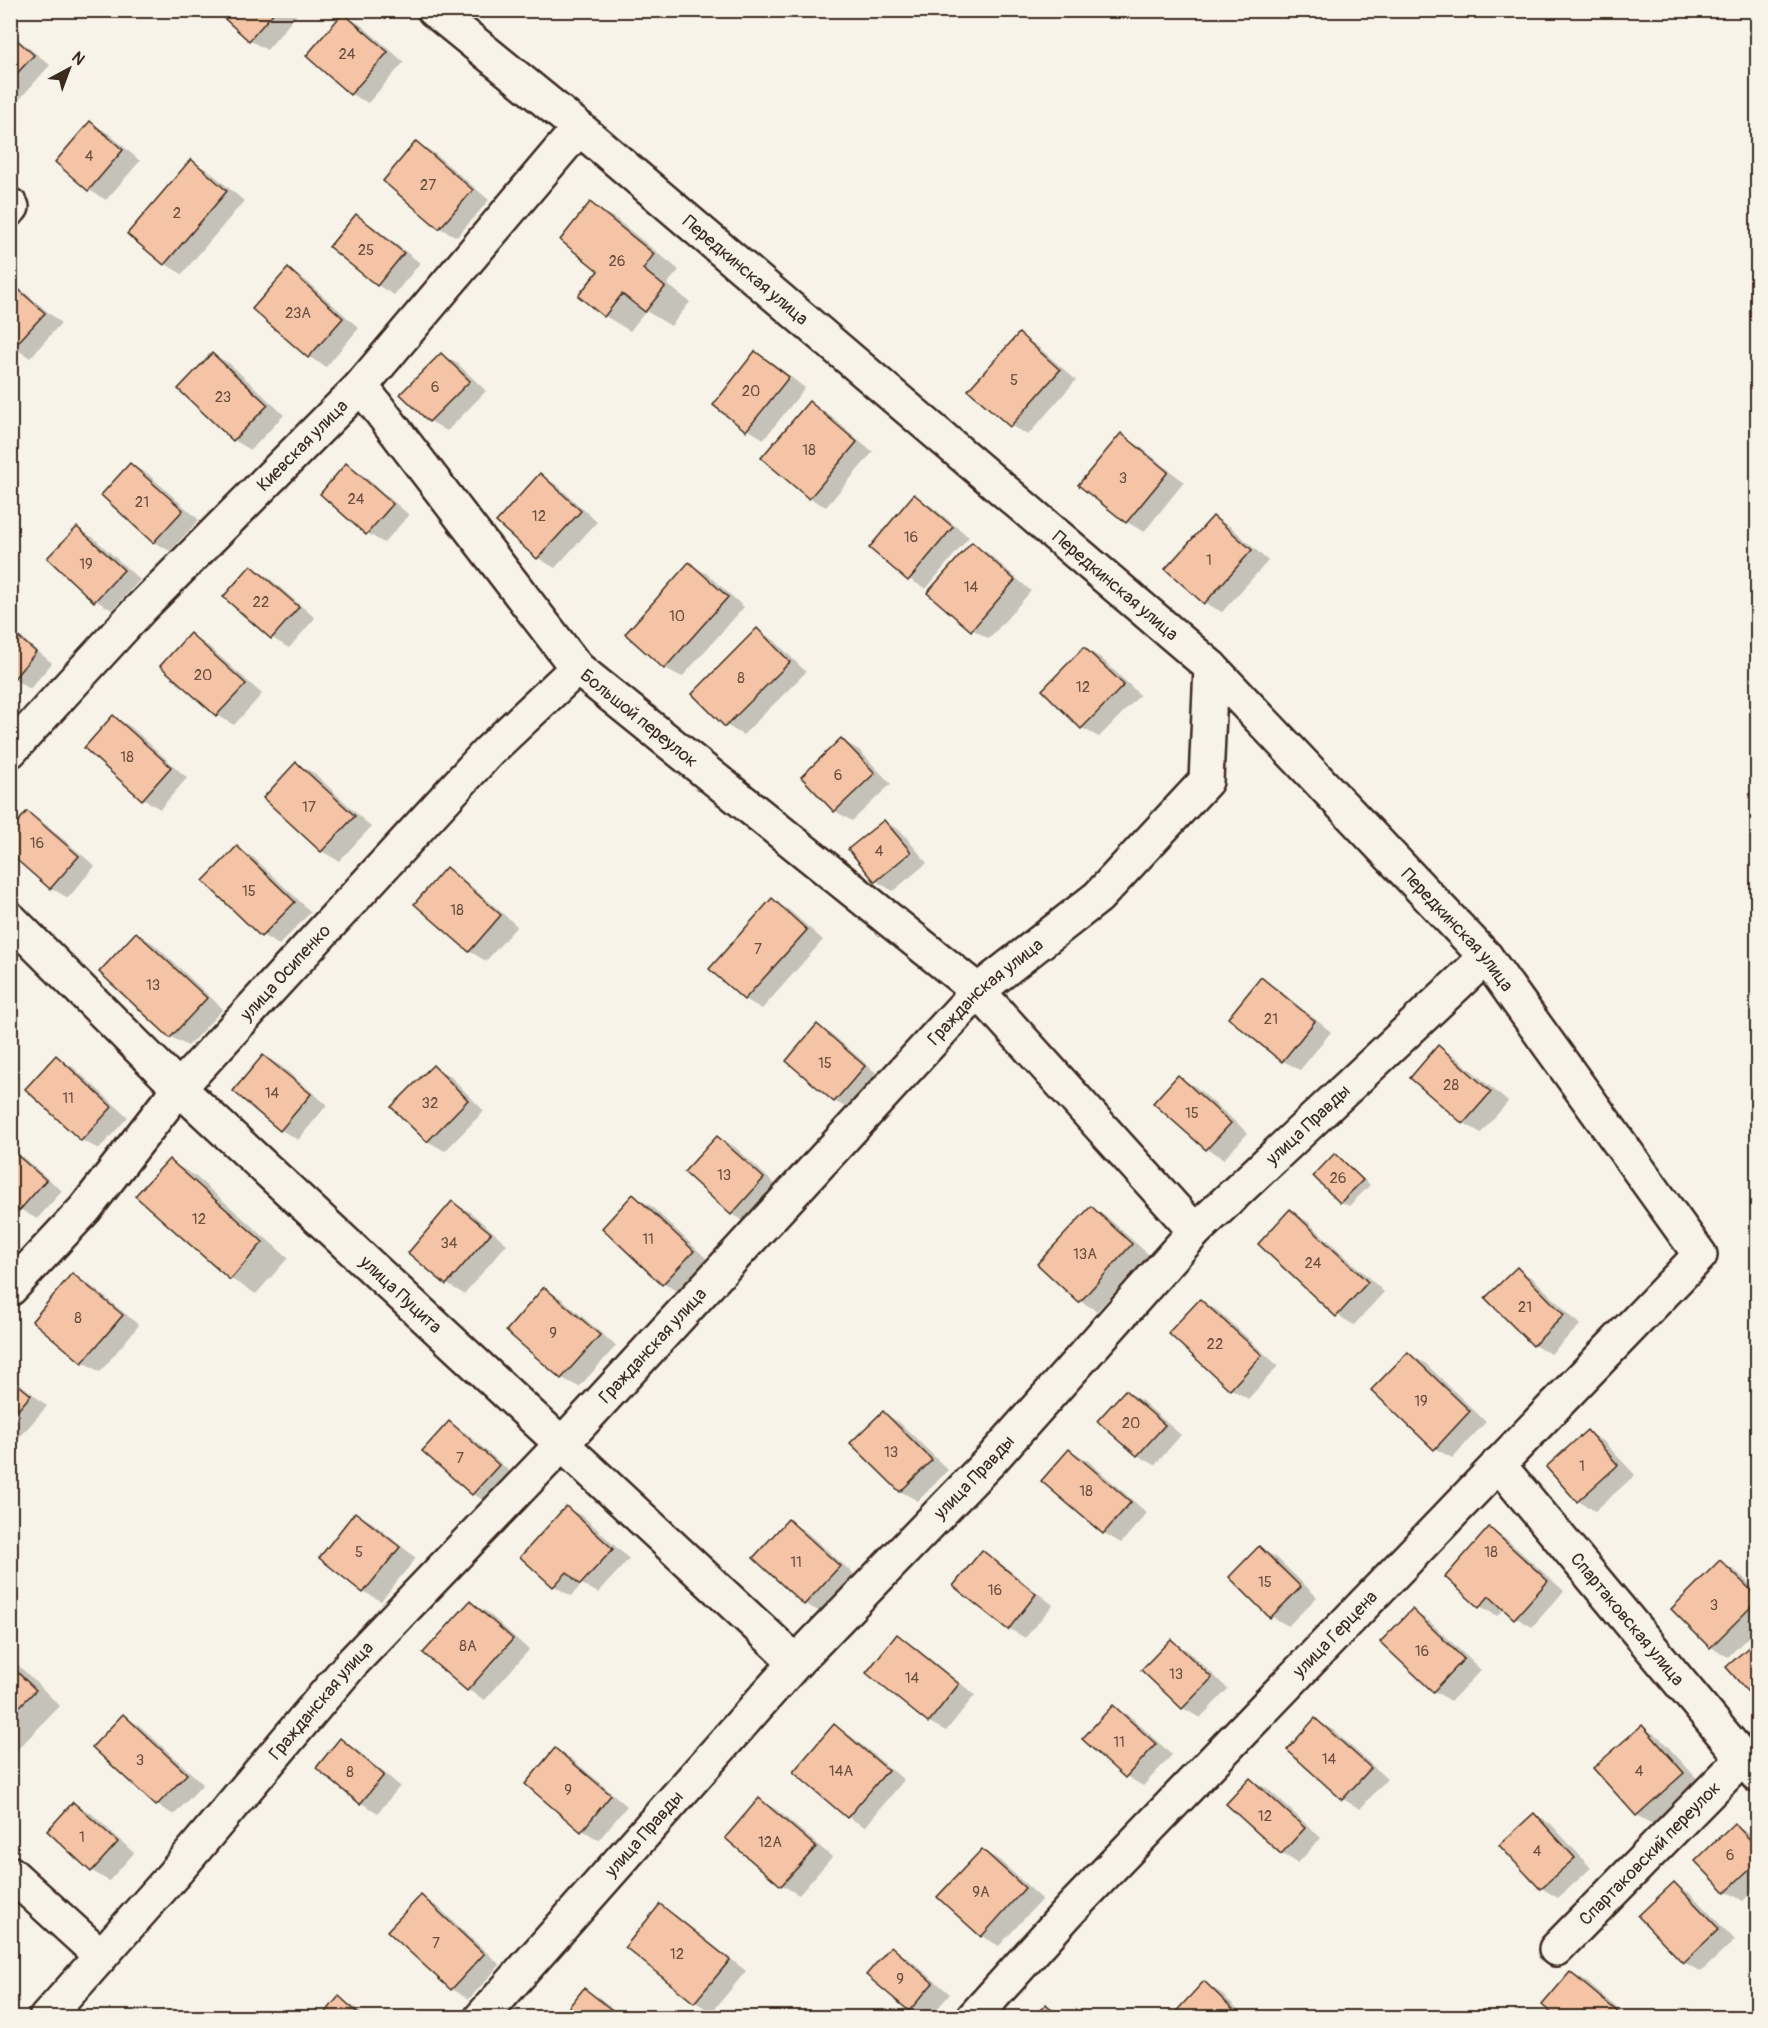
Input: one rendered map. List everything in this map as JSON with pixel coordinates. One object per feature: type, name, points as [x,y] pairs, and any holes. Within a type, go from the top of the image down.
[{"type":"street","name":"Передкинская улица","points":[[434,10],[579,128],[1211,667],[1486,957],[1700,1255]]},
{"type":"street","name":"Киевская улица","points":[[10,751],[140,609],[361,386],[579,128]]},
{"type":"street","name":"Большой переулок","points":[[361,386],[577,668],[978,991],[1195,1231]]},
{"type":"street","name":"Гражданская улица","points":[[46,2018],[173,1875],[352,1663],[562,1444],[978,991],[1098,897],[1206,781],[1211,667]]},
{"type":"street","name":"улица Осипенко","points":[[10,1289],[85,1209],[180,1088],[488,752],[577,668]]},
{"type":"street","name":"улица Пуцита","points":[[10,919],[180,1088],[796,1662]]},
{"type":"street","name":"улица Правды","points":[[482,2018],[796,1662],[992,1459],[1195,1231],[1486,957]]},
{"type":"street","name":"улица Герцена","points":[[973,2018],[1071,1909],[1700,1255]]},
{"type":"street","name":"Спартаковская улица","points":[[1498,1464],[1750,1767]]},
{"type":"street","name":"Спартаковский переулок","points":[[1556,1949],[1750,1767]]},
{"type":"street","points":[[10,1873],[101,1956]]},
{"type":"building","points":[[215,10],[276,10],[249,41]]},
{"type":"building","points":[[343,13],[388,52],[350,95],[306,56]]},
{"type":"building","points":[[10,34],[34,55],[10,81]]},
{"type":"building","points":[[90,121],[123,150],[88,191],[55,162]]},
{"type":"building","points":[[416,141],[473,190],[439,229],[383,181]]},
{"type":"building","points":[[191,159],[227,191],[164,265],[127,234]]},
{"type":"building","points":[[590,202],[654,254],[643,269],[665,287],[645,312],[622,294],[604,317],[578,296],[598,271],[560,240]]},
{"type":"building","points":[[356,214],[404,253],[377,286],[329,247]]},
{"type":"building","points":[[288,268],[343,318],[308,358],[252,309]]},
{"type":"building","points":[[10,282],[45,313],[12,349],[10,347]]},
{"type":"building","points":[[1019,333],[1060,370],[1010,427],[968,390]]},
{"type":"building","points":[[755,351],[789,377],[746,431],[713,405]]},
{"type":"building","points":[[212,353],[268,405],[233,441],[178,389]]},
{"type":"building","points":[[441,353],[470,381],[429,422],[400,394]]},
{"type":"building","points":[[809,401],[857,442],[809,499],[761,458]]},
{"type":"building","points":[[1121,433],[1168,472],[1126,523],[1078,485]]},
{"type":"building","points":[[130,463],[183,510],[153,543],[101,495]]},
{"type":"building","points":[[346,463],[393,504],[366,535],[320,494]]},
{"type":"building","points":[[540,473],[581,511],[537,559],[496,522]]},
{"type":"building","points":[[914,494],[953,527],[908,581],[869,548]]},
{"type":"building","points":[[1213,516],[1252,550],[1204,604],[1165,569]]},
{"type":"building","points":[[77,527],[124,570],[94,602],[47,558]]},
{"type":"building","points":[[972,542],[1015,580],[971,631],[927,593]]},
{"type":"building","points":[[689,562],[728,597],[664,669],[625,634]]},
{"type":"building","points":[[251,565],[299,607],[271,639],[223,597]]},
{"type":"building","points":[[757,628],[790,662],[725,727],[692,694]]},
{"type":"building","points":[[10,630],[36,652],[12,681],[10,679]]},
{"type":"building","points":[[190,633],[246,684],[216,716],[160,666]]},
{"type":"building","points":[[1084,647],[1124,685],[1081,729],[1042,690]]},
{"type":"building","points":[[113,715],[171,767],[142,800],[84,748]]},
{"type":"building","points":[[841,738],[875,773],[834,812],[801,777]]},
{"type":"building","points":[[296,762],[355,816],[321,852],[263,798]]},
{"type":"building","points":[[27,811],[79,856],[50,889],[10,854],[10,831]]},
{"type":"building","points":[[884,820],[911,852],[875,882],[848,849]]},
{"type":"building","points":[[237,846],[295,902],[261,937],[203,881]]},
{"type":"building","points":[[446,867],[501,915],[469,952],[414,904]]},
{"type":"building","points":[[772,898],[807,930],[744,1000],[709,969]]},
{"type":"building","points":[[136,932],[207,998],[170,1038],[99,972]]},
{"type":"building","points":[[1261,977],[1315,1021],[1282,1062],[1228,1018]]},
{"type":"building","points":[[817,1024],[865,1066],[834,1102],[786,1061]]},
{"type":"building","points":[[1438,1045],[1491,1092],[1463,1124],[1410,1078]]},
{"type":"building","points":[[56,1055],[112,1107],[81,1141],[25,1089]]},
{"type":"building","points":[[263,1055],[311,1094],[280,1131],[233,1091]]},
{"type":"building","points":[[433,1065],[468,1100],[427,1142],[391,1107]]},
{"type":"building","points":[[1178,1075],[1231,1123],[1206,1150],[1153,1103]]},
{"type":"building","points":[[717,1136],[764,1178],[731,1215],[684,1172]]},
{"type":"building","points":[[10,1149],[46,1180],[19,1211],[10,1203]]},
{"type":"building","points":[[1335,1153],[1363,1180],[1340,1203],[1313,1176]]},
{"type":"building","points":[[169,1159],[263,1242],[230,1280],[135,1196]]},
{"type":"building","points":[[633,1194],[694,1251],[662,1285],[602,1228]]},
{"type":"building","points":[[452,1201],[491,1233],[446,1285],[408,1253]]},
{"type":"building","points":[[1091,1206],[1132,1244],[1079,1303],[1037,1264]]},
{"type":"building","points":[[1290,1209],[1368,1282],[1336,1317],[1258,1244]]},
{"type":"building","points":[[1517,1267],[1564,1315],[1533,1346],[1485,1298]]},
{"type":"building","points":[[72,1273],[123,1315],[82,1363],[32,1321]]},
{"type":"building","points":[[544,1287],[600,1335],[561,1379],[506,1331]]},
{"type":"building","points":[[1200,1299],[1262,1355],[1230,1390],[1168,1333]]},
{"type":"building","points":[[1408,1352],[1470,1411],[1434,1450],[1371,1390]]},
{"type":"building","points":[[10,1378],[31,1395],[10,1419]]},
{"type":"building","points":[[1125,1390],[1165,1425],[1137,1456],[1097,1421]]},
{"type":"building","points":[[883,1411],[932,1460],[900,1492],[850,1443]]},
{"type":"building","points":[[449,1421],[499,1465],[472,1495],[422,1451]]},
{"type":"building","points":[[1587,1430],[1618,1465],[1577,1502],[1546,1467]]},
{"type":"building","points":[[1069,1449],[1131,1502],[1103,1534],[1041,1481]]},
{"type":"building","points":[[566,1506],[613,1549],[580,1585],[567,1572],[553,1587],[520,1557]]},
{"type":"building","points":[[355,1512],[400,1547],[363,1593],[319,1558]]},
{"type":"building","points":[[788,1519],[840,1566],[804,1605],[753,1558]]},
{"type":"building","points":[[1489,1527],[1548,1581],[1514,1619],[1489,1596],[1479,1608],[1445,1577]]},
{"type":"building","points":[[1259,1546],[1301,1587],[1270,1618],[1229,1577]]},
{"type":"building","points":[[982,1550],[1036,1594],[1008,1630],[953,1586]]},
{"type":"building","points":[[1720,1560],[1758,1597],[1758,1600],[1710,1648],[1671,1609]]},
{"type":"building","points":[[470,1601],[513,1639],[467,1691],[423,1653]]},
{"type":"building","points":[[1412,1609],[1464,1659],[1433,1692],[1380,1642]]},
{"type":"building","points":[[897,1634],[959,1684],[928,1723],[866,1673]]},
{"type":"building","points":[[1171,1639],[1212,1678],[1182,1709],[1141,1670]]},
{"type":"building","points":[[1758,1639],[1758,1697],[1754,1699],[1726,1667]]},
{"type":"building","points":[[10,1665],[36,1690],[10,1716]]},
{"type":"building","points":[[1113,1705],[1156,1744],[1125,1778],[1082,1739]]},
{"type":"building","points":[[123,1714],[187,1774],[156,1806],[92,1747]]},
{"type":"building","points":[[1315,1718],[1371,1768],[1342,1800],[1287,1750]]},
{"type":"building","points":[[834,1724],[888,1770],[847,1818],[793,1772]]},
{"type":"building","points":[[1642,1725],[1684,1773],[1636,1816],[1593,1768]]},
{"type":"building","points":[[340,1738],[384,1775],[360,1804],[316,1768]]},
{"type":"building","points":[[555,1748],[611,1795],[581,1832],[525,1784]]},
{"type":"building","points":[[1250,1778],[1305,1828],[1281,1854],[1226,1804]]},
{"type":"building","points":[[759,1798],[816,1847],[781,1886],[725,1838]]},
{"type":"building","points":[[73,1802],[118,1842],[91,1872],[47,1831]]},
{"type":"building","points":[[1534,1813],[1575,1858],[1540,1889],[1499,1845]]},
{"type":"building","points":[[1734,1823],[1758,1848],[1758,1861],[1725,1892],[1695,1861]]},
{"type":"building","points":[[982,1849],[1025,1888],[981,1937],[937,1897]]},
{"type":"building","points":[[1674,1882],[1719,1929],[1683,1963],[1638,1916]]},
{"type":"building","points":[[421,1895],[484,1954],[451,1990],[387,1931]]},
{"type":"building","points":[[660,1904],[730,1960],[694,2003],[625,1947]]},
{"type":"building","points":[[891,1946],[933,1983],[909,2011],[866,1975]]},
{"type":"building","points":[[1570,1972],[1625,2018],[1557,2018],[1542,2005]]},
{"type":"building","points":[[1204,1981],[1235,2011],[1229,2018],[1170,2018]]},
{"type":"building","points":[[584,1988],[622,2018],[560,2018]]},
{"type":"building","points":[[339,1996],[363,2018],[321,2018]]},
{"type":"building","points":[[1046,2004],[1060,2018],[1032,2018]]}]
